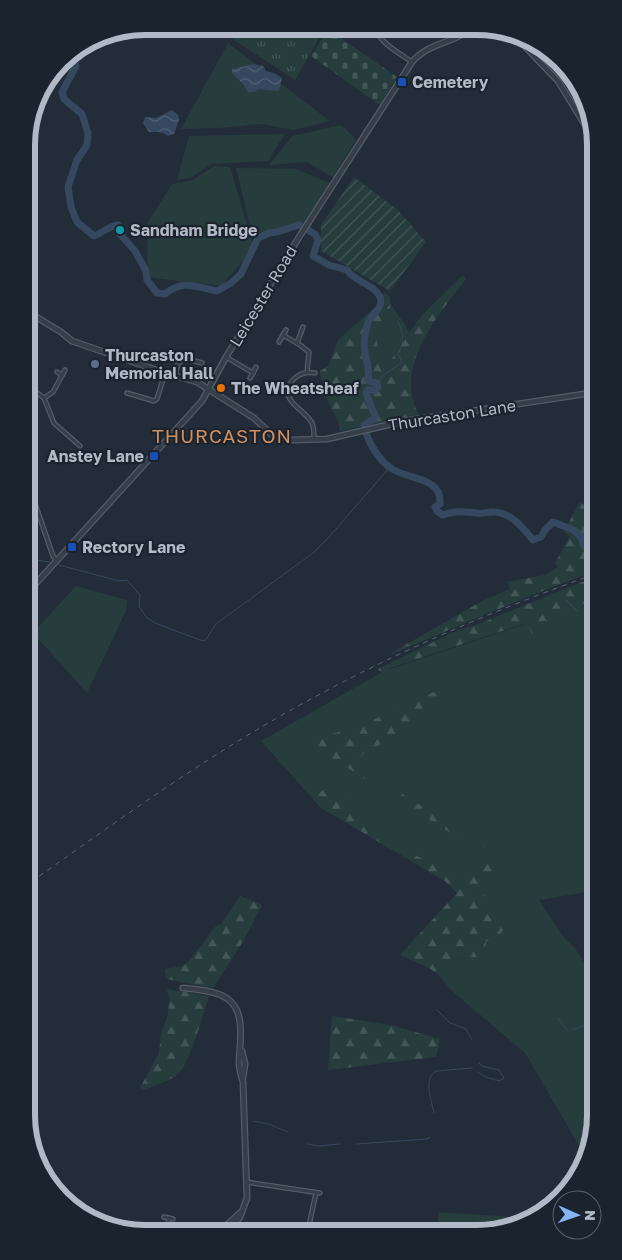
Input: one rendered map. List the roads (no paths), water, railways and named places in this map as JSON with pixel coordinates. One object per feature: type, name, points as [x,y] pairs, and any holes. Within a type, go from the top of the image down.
[{"type":"street","points":[[378,35],[384,42],[412,62]]},
{"type":"street","name":"Leicester Road","points":[[35,585],[202,401],[226,357],[301,234],[412,62],[432,46],[461,35]]},
{"type":"street","points":[[524,46],[558,81],[585,124]]},
{"type":"street","points":[[35,316],[72,341],[197,382],[208,390]]},
{"type":"street","points":[[297,343],[303,326]]},
{"type":"street","points":[[280,342],[286,330]]},
{"type":"street","points":[[283,335],[309,352],[307,372]]},
{"type":"street","points":[[226,357],[253,373]]},
{"type":"street","points":[[176,375],[178,364],[182,360],[188,359],[202,363]]},
{"type":"street","points":[[250,378],[256,367]]},
{"type":"street","points":[[44,398],[53,392],[65,370]]},
{"type":"street","points":[[57,372],[62,375]]},
{"type":"street","points":[[314,440],[311,421],[290,400],[288,390],[296,377],[307,372],[315,374]]},
{"type":"street","points":[[127,393],[154,401],[158,399],[165,373]]},
{"type":"street","name":"Thurcaston Lane","points":[[208,390],[247,413],[273,435],[292,440],[327,438],[427,417],[587,394]]},
{"type":"street","points":[[35,392],[44,398],[54,423],[81,446]]},
{"type":"street","points":[[35,504],[53,556],[57,561]]},
{"type":"street","points":[[183,988],[218,994],[232,1003],[240,1021],[242,1048],[239,1064],[242,1082],[247,1198],[238,1221],[234,1225]]},
{"type":"street","points":[[246,1182],[318,1193],[309,1225]]},
{"type":"street","points":[[227,1225],[241,1212]]},
{"type":"street","points":[[164,1217],[171,1218],[169,1225]]},
{"type":"water","points":[[254,64],[263,66],[266,71],[282,78],[279,91],[258,89],[255,92],[248,92],[232,73],[232,69]]},
{"type":"water","points":[[172,110],[178,115],[179,120],[174,134],[168,136],[161,132],[149,132],[143,123],[145,117],[156,118]]},
{"type":"waterway","points":[[74,61],[76,66],[62,92],[64,99],[82,114],[88,133],[87,145],[77,160],[68,187],[71,207],[77,222],[94,236],[118,225],[120,234],[135,251],[146,271],[147,280],[157,293],[165,294],[172,289],[184,285],[217,291],[231,283],[241,274],[258,238],[269,233],[299,225],[315,234],[318,240],[313,256],[329,265],[347,270],[373,289],[381,300],[380,306],[369,320],[364,338],[369,374],[368,381],[377,383],[378,387],[375,390],[368,390],[366,393],[375,416],[374,419],[364,425],[371,444],[383,462],[394,470],[431,484],[439,495],[440,504],[435,507],[443,515],[456,512],[499,513],[511,518],[533,540],[541,537],[553,522],[574,530],[581,537],[587,549]]},
{"type":"waterway","points":[[378,384],[382,376],[402,362],[398,354],[402,345],[398,321]]},
{"type":"waterway","points":[[59,565],[119,581],[127,580],[140,595],[139,606],[146,617],[155,623],[205,641],[216,624],[313,553],[390,467]]},
{"type":"waterway","points":[[35,560],[50,562]]},
{"type":"waterway","points":[[566,600],[577,611]]},
{"type":"waterway","points":[[437,1010],[450,1023],[466,1029],[472,1040]]},
{"type":"waterway","points":[[558,1018],[568,1031]]},
{"type":"waterway","points":[[571,1030],[587,1025]]},
{"type":"waterway","points":[[477,1072],[499,1081],[504,1078],[499,1070],[482,1066],[479,1063]]},
{"type":"waterway","points":[[434,1113],[429,1090],[432,1074],[437,1071],[472,1068]]},
{"type":"waterway","points":[[253,1121],[269,1124],[288,1132]]},
{"type":"waterway","points":[[357,1144],[427,1139],[430,1137]]},
{"type":"waterway","points":[[308,1144],[318,1146],[340,1144]]},
{"type":"railway","points":[[35,879],[175,781],[287,712],[358,674],[424,643],[491,614],[587,577]]},
{"type":"place","name":"Cemetery","points":[[402,82]]},
{"type":"place","name":"Sandham Bridge","points":[[120,230]]},
{"type":"place","name":"Thurcaston Memorial Hall","points":[[95,364]]},
{"type":"place","name":"The Wheatsheaf","points":[[221,388]]},
{"type":"place","name":"Anstey Lane","points":[[154,456]]},
{"type":"place","name":"Rectory Lane","points":[[72,547]]},
{"type":"district","name":"THURCASTON","points":[[222,435]]}]
